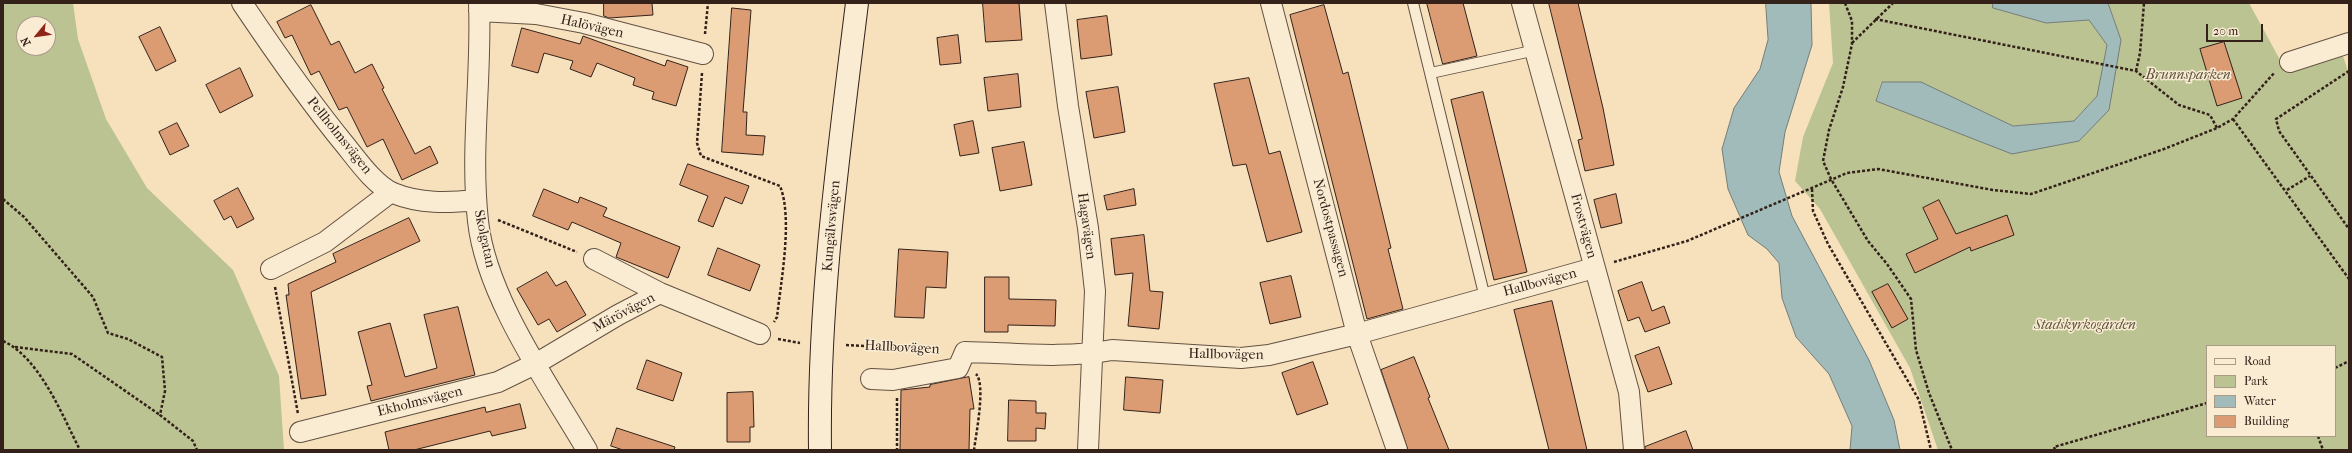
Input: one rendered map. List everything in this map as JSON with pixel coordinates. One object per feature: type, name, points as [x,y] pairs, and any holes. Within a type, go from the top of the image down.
[{"type":"main road","name":"Kungälvsvägen","points":[[820,450],[820,394],[834,193],[857,3]]},
{"type":"street","name":"Pellholmsvägen","points":[[242,3],[281,62],[320,114],[366,171],[391,192],[419,202],[476,200]]},
{"type":"street","name":"Hagavägen","points":[[1056,3],[1068,106],[1088,228],[1094,283],[1088,450]]},
{"type":"street","name":"Nordostpassagen","points":[[1272,3],[1357,334],[1397,450]]},
{"type":"street","name":"Frostvägen","points":[[1522,3],[1629,392],[1634,450]]},
{"type":"street","name":"Halövägen","points":[[479,7],[536,14],[584,23],[703,54]]},
{"type":"street","name":"Skolgatan","points":[[479,7],[474,162],[478,223],[496,288],[537,363],[588,450]]},
{"type":"street","points":[[2290,62],[2349,44]]},
{"type":"street","points":[[271,269],[325,242],[391,192]]},
{"type":"street","points":[[594,259],[660,293]]},
{"type":"street","name":"Hallbovägen","points":[[962,360],[1092,354],[1112,350],[1241,358],[1291,351],[1594,268]]},
{"type":"street","name":"Märövägen","points":[[537,363],[618,314],[660,293],[767,329]]},
{"type":"street","points":[[871,379],[893,380],[962,360]]},
{"type":"street","name":"Ekholmsvägen","points":[[300,432],[498,382],[537,363]]},
{"type":"lane","points":[[1412,3],[1431,73],[1485,298]]},
{"type":"lane","points":[[1431,73],[1536,50]]},
{"type":"path","points":[[708,3],[697,144],[699,153],[701,156],[780,186],[786,207],[782,274],[777,317],[767,329]]},
{"type":"path","points":[[1845,3],[1852,21],[1852,44],[1843,87],[1829,130],[1823,161],[1831,180],[1868,241],[1887,264],[1910,299],[1916,350],[1929,393],[1952,450]]},
{"type":"path","points":[[1852,44],[1875,19],[1893,3]]},
{"type":"path","points":[[2136,71],[2140,53],[2144,3]]},
{"type":"path","points":[[1875,19],[2136,71],[2179,105],[2210,115],[2217,128]]},
{"type":"path","points":[[1594,268],[1687,240],[1801,194],[1847,173],[1878,169],[1993,190],[2031,194],[2164,149],[2217,128],[2233,119],[2276,71],[2290,62]]},
{"type":"path","points":[[2349,71],[2276,119],[2279,131],[2349,229]]},
{"type":"path","points":[[2233,119],[2287,190],[2349,279]]},
{"type":"path","points":[[2287,190],[2310,176]]},
{"type":"path","points":[[1812,189],[1813,211],[1828,244],[1919,400],[1931,450]]},
{"type":"path","points":[[3,199],[24,216],[93,297],[108,332],[128,339],[162,357],[165,391],[160,415]]},
{"type":"path","points":[[478,223],[494,219],[506,222],[594,259]]},
{"type":"path","points":[[271,269],[300,432]]},
{"type":"path","points":[[3,341],[15,347],[72,354],[160,415],[193,440],[197,450]]},
{"type":"path","name":"Hallbovägen","points":[[846,345],[962,360]]},
{"type":"path","points":[[15,347],[37,371],[80,450]]},
{"type":"path","points":[[962,360],[979,378],[980,388],[974,450]]},
{"type":"path","points":[[2336,368],[2349,361]]},
{"type":"path","points":[[893,380],[896,391],[897,450]]},
{"type":"path","points":[[2055,450],[2054,447],[2206,403]]},
{"type":"path","points":[[2318,437],[2323,450]]},
{"type":"green space","points":[[3,3],[73,3],[78,39],[106,119],[147,188],[233,270],[279,376],[284,450],[3,450]]},
{"type":"green space","name":"Stadskyrkogården","points":[[1829,3],[1993,3],[1993,8],[2046,23],[2089,20],[2107,45],[2097,96],[2074,121],[2013,126],[1921,83],[1881,82],[1876,101],[2079,141],[2121,40],[2108,3],[2249,3],[2285,69],[2342,53],[2349,74],[2349,450],[1938,450],[1910,368],[1820,209],[1795,181],[1803,137],[1833,63]]},
{"type":"water","points":[[1766,3],[1811,3],[1812,45],[1785,132],[1779,172],[1792,216],[1869,360],[1894,420],[1900,450],[1850,450],[1852,426],[1829,374],[1796,337],[1782,298],[1779,263],[1767,249],[1748,235],[1728,189],[1722,149],[1734,108],[1760,69],[1768,40]]},
{"type":"water","points":[[1993,3],[2108,3],[2121,40],[2109,110],[2079,141],[2012,154],[1876,101],[1882,82],[1921,82],[2013,126],[2074,121],[2097,96],[2107,45],[2089,20],[2046,23],[1993,8]]},
{"type":"building","points":[[604,3],[652,3],[653,15],[609,18],[604,16]]},
{"type":"building","points":[[983,3],[1019,3],[1022,40],[986,42]]},
{"type":"building","points":[[1427,3],[1463,3],[1477,56],[1443,64]]},
{"type":"building","points":[[1549,3],[1578,3],[1603,108],[1614,165],[1585,171],[1578,140],[1582,139]]},
{"type":"building","points":[[311,5],[331,45],[339,41],[355,73],[372,64],[384,88],[382,89],[415,154],[430,146],[438,163],[402,180],[383,139],[367,147],[347,107],[339,110],[319,71],[311,75],[292,35],[285,38],[277,22]]},
{"type":"building","points":[[1324,5],[1343,74],[1348,72],[1391,248],[1388,249],[1403,309],[1367,319],[1290,15]]},
{"type":"building","points":[[732,8],[751,10],[743,112],[747,112],[746,135],[765,136],[763,155],[722,152]]},
{"type":"building","points":[[1107,16],[1112,55],[1081,59],[1077,20]]},
{"type":"building","points":[[160,27],[176,61],[156,71],[139,37]]},
{"type":"building","points":[[522,28],[580,44],[583,36],[665,66],[667,60],[688,67],[676,106],[652,99],[654,92],[633,85],[635,78],[597,63],[591,77],[570,69],[573,61],[544,53],[538,73],[512,66]]},
{"type":"building","points":[[958,35],[961,63],[940,65],[937,38]]},
{"type":"building","points":[[2224,42],[2242,98],[2217,106],[2200,49]]},
{"type":"building","points":[[240,68],[253,96],[220,113],[206,85]]},
{"type":"building","points":[[1018,74],[1021,107],[988,111],[984,78]]},
{"type":"building","points":[[1249,78],[1269,154],[1280,151],[1302,232],[1267,242],[1246,164],[1233,166],[1214,84]]},
{"type":"building","points":[[1118,87],[1125,132],[1094,138],[1086,92]]},
{"type":"building","points":[[1483,92],[1527,272],[1494,280],[1451,100]]},
{"type":"building","points":[[973,121],[979,153],[960,156],[954,125]]},
{"type":"building","points":[[177,123],[189,146],[170,155],[159,132]]},
{"type":"building","points":[[1024,142],[1032,185],[1000,191],[992,148]]},
{"type":"building","points":[[688,164],[749,186],[742,204],[725,197],[713,227],[698,221],[708,196],[680,185]]},
{"type":"building","points":[[238,188],[254,219],[237,228],[231,216],[224,220],[214,201]]},
{"type":"building","points":[[544,189],[578,203],[580,197],[607,208],[603,216],[680,247],[668,278],[616,257],[621,243],[572,222],[568,230],[533,216]]},
{"type":"building","points":[[1134,189],[1136,205],[1107,210],[1104,196]]},
{"type":"building","points":[[1616,194],[1622,223],[1601,228],[1594,200]]},
{"type":"building","points":[[1939,200],[1956,234],[2007,215],[2014,235],[1971,251],[1970,247],[1915,273],[1906,254],[1938,239],[1923,208]]},
{"type":"building","points":[[409,218],[420,241],[311,292],[326,395],[301,399],[286,295],[289,295],[288,284],[336,262],[333,254]]},
{"type":"building","points":[[1144,235],[1150,291],[1163,292],[1159,329],[1128,326],[1133,273],[1115,275],[1111,239]]},
{"type":"building","points":[[718,248],[760,265],[750,291],[708,275]]},
{"type":"building","points":[[899,249],[948,252],[946,288],[926,287],[924,318],[895,317]]},
{"type":"building","points":[[547,272],[556,286],[566,281],[586,315],[557,332],[549,319],[538,325],[517,289]]},
{"type":"building","points":[[1291,276],[1301,317],[1270,324],[1260,283]]},
{"type":"building","points":[[985,277],[1009,277],[1009,299],[1056,300],[1055,326],[1008,325],[1008,332],[985,332]]},
{"type":"building","points":[[1642,282],[1652,311],[1664,306],[1670,323],[1645,332],[1639,317],[1628,321],[1618,291]]},
{"type":"building","points":[[1888,284],[1908,319],[1892,328],[1872,292]]},
{"type":"building","points":[[1552,301],[1587,450],[1549,450],[1514,310]]},
{"type":"building","points":[[458,307],[475,375],[371,401],[367,386],[372,385],[358,332],[390,323],[405,377],[437,368],[424,315]]},
{"type":"building","points":[[1659,347],[1672,384],[1648,392],[1635,356]]},
{"type":"building","points":[[1414,357],[1430,397],[1428,398],[1449,450],[1408,450],[1381,370]]},
{"type":"building","points":[[647,360],[682,373],[673,401],[637,389]]},
{"type":"building","points":[[1313,362],[1328,404],[1297,415],[1282,373]]},
{"type":"building","points":[[969,377],[974,409],[970,409],[969,450],[900,450],[901,390],[930,387],[930,385]]},
{"type":"building","points":[[1126,377],[1163,380],[1160,413],[1124,410]]},
{"type":"building","points":[[753,392],[754,427],[750,427],[750,442],[727,442],[727,393]]},
{"type":"building","points":[[1009,400],[1036,401],[1036,413],[1046,413],[1045,429],[1036,428],[1036,441],[1008,441]]},
{"type":"building","points":[[520,404],[526,428],[492,436],[490,431],[414,450],[389,450],[385,432],[485,407],[486,412]]},
{"type":"building","points":[[617,428],[675,447],[674,450],[623,450],[611,446]]},
{"type":"building","points":[[1686,431],[1693,450],[1645,450],[1645,447]]},
{"type":"park label","name":"Brunnsparken","points":[[2188,76]]}]
